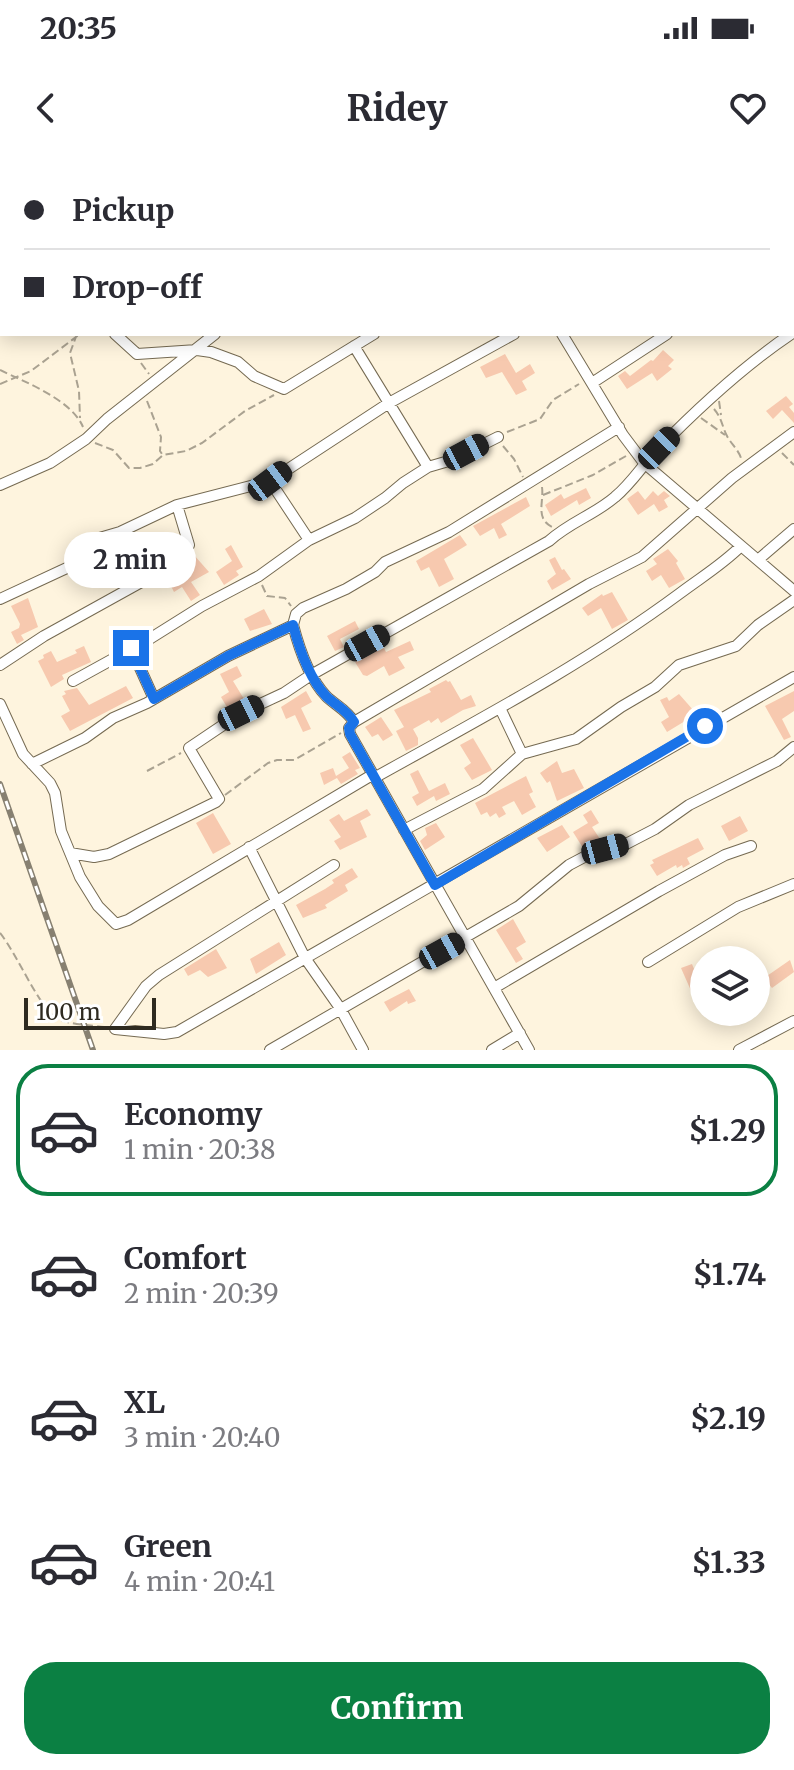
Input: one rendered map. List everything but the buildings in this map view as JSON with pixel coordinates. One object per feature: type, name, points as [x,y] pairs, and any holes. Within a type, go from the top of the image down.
[{"type":"street","points":[[117,336],[137,354],[197,350],[238,362],[254,376],[284,389],[371,336]]},
{"type":"street","points":[[0,485],[50,463],[86,439],[95,428],[213,336]]},
{"type":"street","points":[[0,599],[84,560],[87,545],[96,539],[111,536],[177,505],[270,481],[389,403],[510,336]]},
{"type":"street","points":[[563,336],[644,463],[794,591]]},
{"type":"street","points":[[592,383],[664,336]]},
{"type":"street","points":[[70,853],[94,857],[109,854],[206,809],[219,799],[189,748],[241,713],[284,693],[549,541],[571,522],[597,511],[617,496],[693,413],[788,336]]},
{"type":"street","points":[[354,346],[428,467]]},
{"type":"street","points":[[32,764],[85,738],[113,718],[154,699],[359,582],[385,562],[449,532],[619,427]]},
{"type":"street","points":[[351,725],[589,584],[642,557],[697,508],[794,432]]},
{"type":"street","points":[[73,681],[259,576],[309,540],[363,513],[428,467],[452,460],[495,438]]},
{"type":"street","points":[[270,481],[309,540]]},
{"type":"street","points":[[1,662],[179,559],[189,545],[177,505]]},
{"type":"street","points":[[759,559],[794,529]]},
{"type":"street","points":[[0,704],[23,754],[55,793],[61,831],[80,877],[98,906],[116,924],[500,708],[642,623],[709,575],[741,546]]},
{"type":"street","points":[[404,830],[483,789],[522,754],[576,739],[655,687],[679,665],[736,646],[758,625],[794,600]]},
{"type":"street","points":[[294,619],[311,675],[328,698],[349,714],[373,777],[529,1050]]},
{"type":"street","points":[[131,648],[154,699]]},
{"type":"street","points":[[334,865],[159,975],[146,986],[115,1029],[164,1034],[177,1032],[794,677]]},
{"type":"street","points":[[500,708],[522,754]]},
{"type":"street","points":[[270,1050],[519,906],[569,865],[586,856],[626,844],[655,829],[689,805],[777,761],[794,747]]},
{"type":"street","points":[[494,988],[659,891],[725,855],[751,846]]},
{"type":"street","points":[[249,847],[305,958],[340,1008],[363,1050]]},
{"type":"street","points":[[648,962],[738,907],[794,884]]},
{"type":"street","points":[[739,1050],[755,1047],[794,1021]]},
{"type":"street","points":[[492,1050],[520,1033]]},
{"type":"path","points":[[0,384],[31,371],[77,336]]},
{"type":"path","points":[[78,336],[70,353],[79,391],[80,420],[86,439],[113,450],[129,468],[153,464],[163,455],[186,451],[202,443],[245,411],[284,389]]},
{"type":"path","points":[[137,354],[151,384],[147,405],[161,437],[160,451],[163,455]]},
{"type":"path","points":[[0,370],[44,391],[80,420]]},
{"type":"path","points":[[495,438],[540,419],[547,406],[570,389],[583,382],[592,383]]},
{"type":"path","points":[[718,392],[727,436]]},
{"type":"path","points":[[708,402],[721,418]]},
{"type":"path","points":[[693,413],[727,436],[740,453],[743,471]]},
{"type":"path","points":[[495,438],[514,459],[527,484]]},
{"type":"path","points":[[543,495],[593,475],[634,451]]},
{"type":"path","points":[[769,451],[786,454],[794,465]]},
{"type":"path","points":[[541,475],[543,495],[540,509],[543,519],[548,526],[561,530]]},
{"type":"path","points":[[259,576],[264,593],[270,598],[285,598],[294,619]]},
{"type":"path","points":[[219,799],[268,763],[294,760],[351,725]]},
{"type":"path","points":[[147,771],[189,748]]},
{"type":"path","points":[[0,933],[17,955],[43,1004],[57,1018],[115,1029]]},
{"type":"railway","points":[[0,784],[93,1050]]},
{"type":"route","points":[[131,648],[139,672],[154,699],[228,656],[293,625],[311,675],[320,690],[354,722],[349,728],[350,734],[435,885],[705,726]]}]
